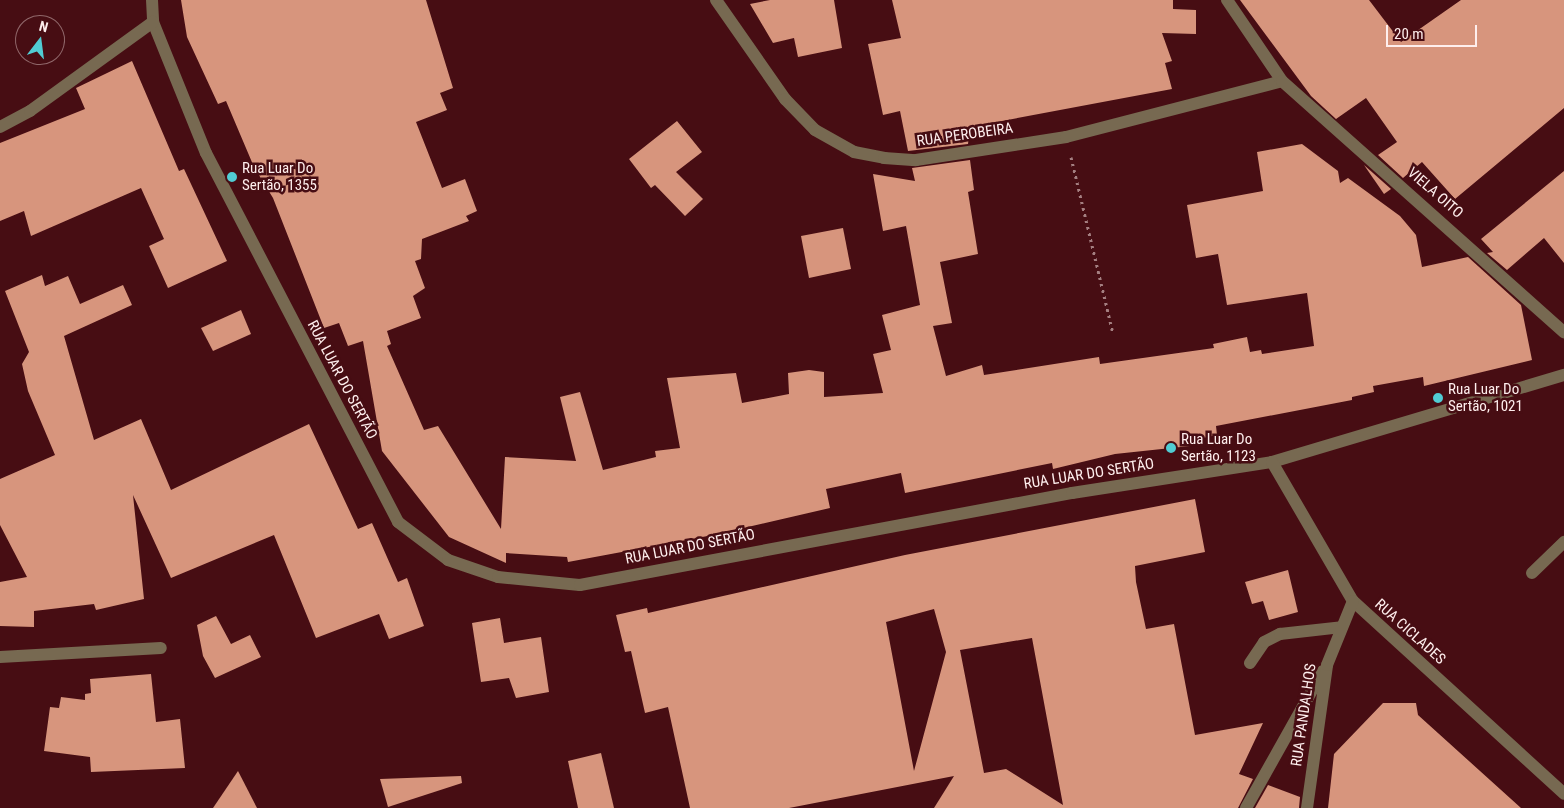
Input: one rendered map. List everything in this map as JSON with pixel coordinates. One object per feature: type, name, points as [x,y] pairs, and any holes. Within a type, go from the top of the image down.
[{"type":"street","name":"RUA LUAR DO SERTÃO","points":[[152,0],[153,22],[206,153],[398,522],[448,560],[498,577],[580,585],[1072,493],[1272,462],[1564,375]]},
{"type":"street","name":"RUA PEROBEIRA","points":[[716,0],[785,99],[815,130],[854,152],[916,160],[1066,137],[1282,81]]},
{"type":"street","name":"VIELA OITO","points":[[1226,0],[1282,81],[1564,332]]},
{"type":"street","points":[[0,127],[30,111],[153,22]]},
{"type":"street","name":"RUA CICLADES","points":[[1272,462],[1353,601],[1564,794]]},
{"type":"street","points":[[1532,573],[1564,542]]},
{"type":"street","name":"RUA PANDALHOS","points":[[1307,808],[1327,665],[1353,601]]},
{"type":"street","points":[[1250,662],[1264,642],[1280,634],[1342,626]]},
{"type":"street","points":[[0,657],[161,648]]},
{"type":"street","points":[[1246,808],[1327,665]]},
{"type":"path","points":[[1066,137],[1113,334]]},
{"type":"building","points":[[181,0],[426,0],[453,88],[440,93],[447,110],[416,122],[442,188],[465,179],[477,211],[466,216],[469,221],[422,239],[421,259],[415,261],[425,288],[413,296],[421,318],[387,331],[391,344],[387,346],[424,430],[438,426],[501,529],[505,457],[576,461],[560,397],[580,392],[603,470],[656,457],[655,451],[680,448],[667,378],[736,373],[742,403],[789,394],[788,373],[809,370],[824,372],[824,397],[883,393],[873,354],[891,350],[882,315],[920,305],[906,226],[883,231],[873,174],[915,181],[912,168],[970,160],[974,190],[968,192],[978,254],[940,262],[952,323],[933,326],[946,376],[982,365],[984,375],[1099,357],[1100,364],[1214,348],[1213,344],[1247,337],[1250,352],[1261,350],[1262,354],[1314,346],[1307,293],[1227,305],[1218,254],[1196,258],[1187,205],[1263,191],[1257,152],[1302,144],[1338,171],[1340,183],[1348,178],[1400,216],[1416,235],[1422,267],[1468,257],[1521,305],[1532,360],[1424,386],[1423,377],[1373,386],[1374,392],[1352,397],[1352,400],[1216,426],[1217,435],[1189,441],[1190,446],[1115,454],[1053,469],[1052,463],[905,493],[901,473],[826,489],[830,508],[713,535],[568,562],[567,557],[506,553],[506,563],[449,537],[382,451],[363,341],[348,346],[339,323],[324,328],[273,198],[254,167],[226,101],[218,104],[187,37]]},
{"type":"building","points":[[770,0],[834,0],[842,48],[798,57],[794,38],[773,43],[750,4]]},
{"type":"building","points":[[892,0],[1173,0],[1173,9],[1196,10],[1196,34],[1162,33],[1172,61],[1165,63],[1172,89],[970,127],[968,144],[908,151],[900,111],[883,115],[868,44],[901,38]]},
{"type":"building","points":[[1240,0],[1369,0],[1401,42],[1461,0],[1564,0],[1564,108],[1455,199],[1422,162],[1403,178],[1378,155],[1397,142],[1366,98],[1336,119],[1311,96]]},
{"type":"building","points":[[132,61],[179,171],[184,169],[227,261],[168,288],[149,246],[164,239],[141,188],[31,236],[24,211],[0,221],[0,143],[85,109],[76,88]]},
{"type":"building","points":[[677,121],[702,152],[676,172],[703,199],[685,216],[655,185],[651,188],[629,159]]},
{"type":"building","points":[[1364,165],[1391,189],[1384,194]]},
{"type":"building","points":[[1564,171],[1564,263],[1544,238],[1507,270],[1487,253],[1493,252],[1481,239]]},
{"type":"building","points":[[843,228],[851,269],[809,278],[801,236]]},
{"type":"building","points":[[42,275],[45,286],[68,276],[80,304],[123,285],[132,305],[64,336],[94,440],[141,419],[171,490],[309,424],[358,529],[372,523],[398,582],[407,578],[424,626],[389,639],[379,614],[316,638],[274,535],[171,578],[133,495],[144,599],[96,610],[94,604],[34,611],[34,627],[0,626],[0,582],[27,577],[0,525],[0,479],[55,455],[28,391],[22,364],[29,352],[5,291]]},
{"type":"building","points":[[241,310],[251,334],[213,351],[201,328]]},
{"type":"building","points":[[1195,499],[1205,552],[1135,566],[1136,582],[1146,629],[1174,624],[1195,735],[1263,723],[1239,774],[1253,779],[1238,808],[934,808],[954,776],[789,808],[690,808],[668,707],[645,713],[631,651],[625,652],[616,615],[647,608],[648,613],[905,555]],"holes":[[[934,609],[946,652],[914,771],[886,622]],[[1032,638],[1063,805],[1006,769],[984,773],[960,650]]]},
{"type":"building","points":[[1288,570],[1298,612],[1269,620],[1263,601],[1252,604],[1245,582]]},
{"type":"building","points":[[216,616],[231,644],[250,635],[261,657],[215,678],[203,656],[197,625]]},
{"type":"building","points":[[500,618],[504,643],[541,637],[549,692],[516,698],[509,678],[481,682],[472,623]]},
{"type":"building","points":[[151,674],[156,722],[180,719],[185,768],[91,772],[90,757],[44,751],[50,707],[59,708],[61,697],[85,700],[85,694],[91,693],[90,679]]},
{"type":"building","points":[[1383,703],[1416,703],[1418,715],[1521,808],[1328,808],[1334,754]]},
{"type":"building","points":[[601,753],[614,808],[578,808],[568,761]]},
{"type":"building","points":[[238,771],[257,808],[213,808]]},
{"type":"building","points":[[461,776],[462,783],[388,807],[380,779]]},
{"type":"building","points":[[1268,785],[1300,797],[1299,808],[1255,808]]},
{"type":"place","name":"Rua Luar Do Sertão, 1355","points":[[232,177]]},
{"type":"place","name":"Rua Luar Do Sertão, 1021","points":[[1438,398]]},
{"type":"place","name":"Rua Luar Do Sertão, 1123","points":[[1171,448]]}]
